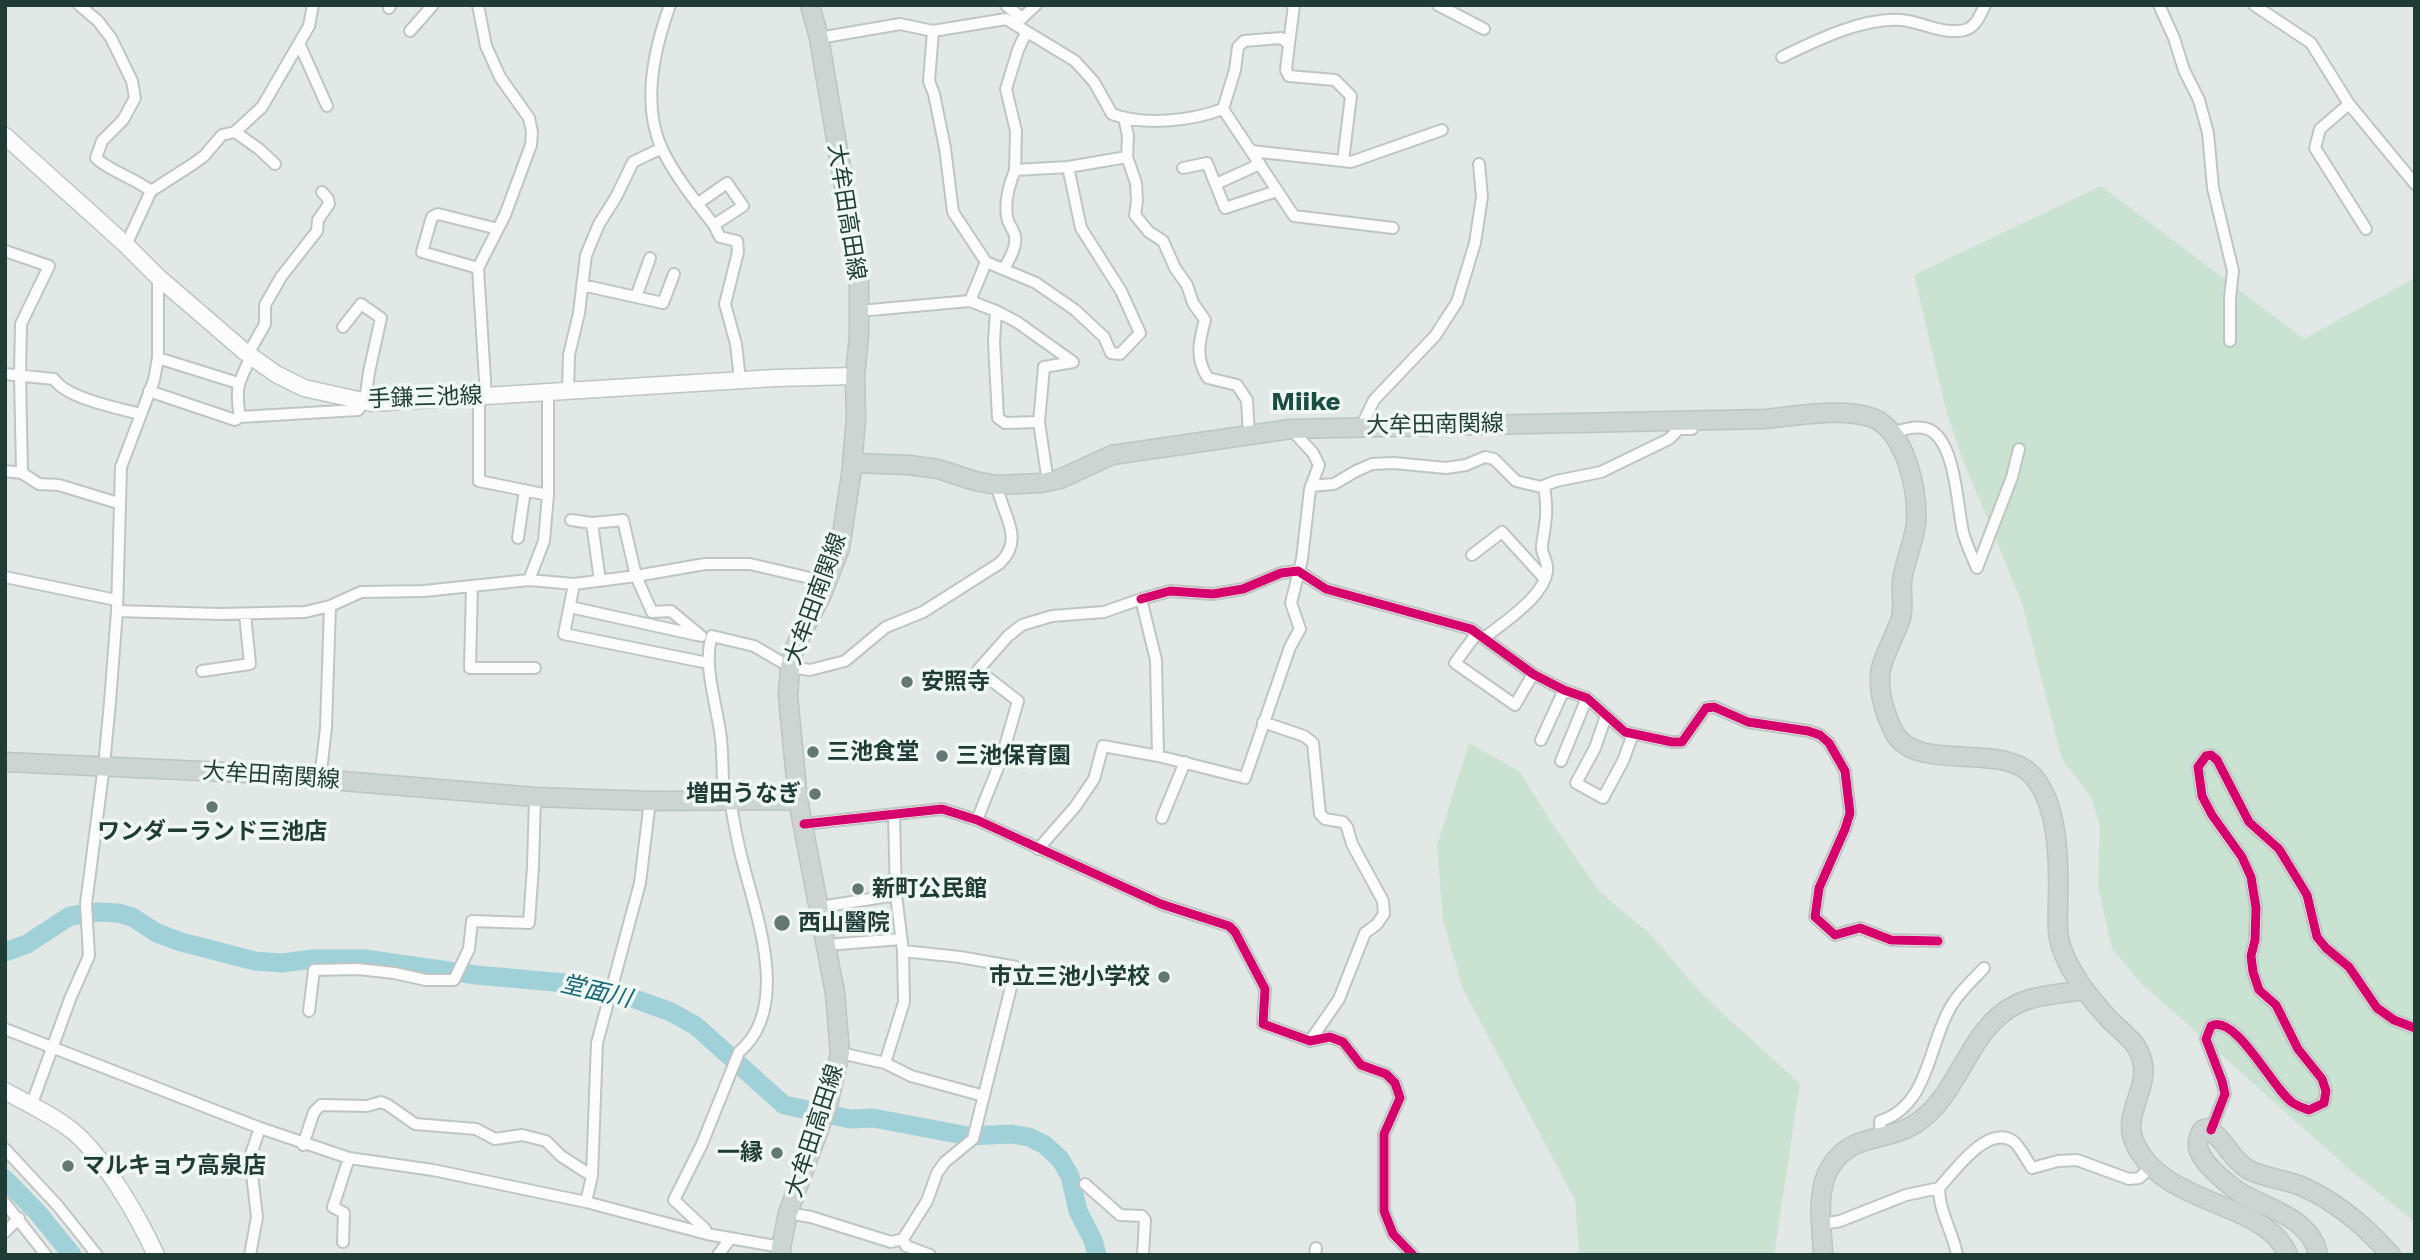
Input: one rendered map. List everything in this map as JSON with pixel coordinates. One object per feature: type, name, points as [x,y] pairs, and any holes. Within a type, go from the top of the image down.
[{"type":"main road","name":"大牟田高田線","points":[[810,5],[819,38],[859,275],[853,463]]},
{"type":"main road","name":"手鎌三池線","points":[[5,136],[158,277],[249,356],[304,388],[365,401],[855,376]]},
{"type":"main road","name":"大牟田南関線","points":[[5,762],[104,765],[320,779],[535,797],[650,801],[798,800],[788,696],[790,667],[795,647],[827,582],[840,548],[853,463],[919,466],[997,485],[1060,479],[1112,455],[1291,429],[1842,414],[1870,417],[1885,424],[1893,432]]},
{"type":"main road","points":[[1893,432],[1906,460],[1914,496],[1916,524],[1902,579],[1901,616],[1880,675],[1881,692],[1900,741],[1918,750],[1949,758],[1997,758],[2017,764],[2029,772],[2039,784],[2050,811],[2056,842],[2060,945],[2085,990],[2110,1020],[2135,1042],[2142,1057],[2144,1070],[2134,1107],[2131,1131],[2133,1140],[2150,1168],[2187,1191],[2262,1224],[2274,1233],[2288,1255]]},
{"type":"main road","name":"大牟田高田線","points":[[781,1251],[788,1213],[825,1114],[840,1053],[835,993],[798,800]]},
{"type":"main road","points":[[1823,1255],[1821,1202],[1824,1184],[1829,1168],[1841,1152],[1855,1143],[1914,1125],[1930,1113],[1986,1029],[2001,1014],[2018,1003],[2085,990]]},
{"type":"main road","points":[[5,1091],[74,1131],[88,1145],[106,1169],[156,1255]]},
{"type":"main road","points":[[2318,1255],[2313,1240],[2291,1217],[2246,1196],[2214,1171],[2199,1150],[2202,1130],[2207,1128],[2215,1132],[2238,1162],[2247,1169],[2298,1185],[2344,1210],[2391,1255]]},
{"type":"street","points":[[79,5],[98,21],[111,38],[132,81],[135,98],[123,120],[102,141],[96,158],[104,166],[136,180],[151,191]]},
{"type":"street","points":[[126,245],[151,191],[204,156],[222,135],[235,132],[262,107],[309,26],[313,5]]},
{"type":"street","points":[[410,31],[433,5]]},
{"type":"street","points":[[478,5],[486,46],[500,77],[530,118],[532,132],[531,145],[498,229],[478,268],[483,397],[479,481],[548,495]]},
{"type":"street","points":[[670,5],[653,60],[655,126],[662,148],[720,237],[737,241],[738,251],[725,304],[736,344],[740,380]]},
{"type":"street","points":[[1006,5],[1026,33],[1075,61],[1094,82],[1112,114],[1149,122],[1212,114],[1223,109],[1235,70],[1238,47],[1244,41],[1281,38],[1289,44]]},
{"type":"street","points":[[1019,21],[1036,5]]},
{"type":"street","points":[[1294,5],[1286,70],[1289,76],[1335,80],[1351,96],[1343,161]]},
{"type":"street","points":[[1438,5],[1484,29]]},
{"type":"street","points":[[1782,57],[1828,35],[1879,22],[1902,20],[1952,32],[1969,29],[1978,20],[1985,5]]},
{"type":"street","points":[[2159,5],[2174,38],[2184,70],[2199,100],[2208,133],[2213,188],[2233,271],[2230,341]]},
{"type":"street","points":[[2255,5],[2311,43],[2349,104],[2415,184]]},
{"type":"street","points":[[819,38],[900,24],[933,31],[1006,19],[1019,21]]},
{"type":"street","points":[[933,31],[929,81],[945,148],[953,212],[986,262],[1036,283],[1075,310],[1104,337],[1111,353],[1120,354],[1140,333],[1121,291],[1081,228],[1068,167]]},
{"type":"street","points":[[1004,269],[1014,246],[1015,234],[1008,223],[1007,193],[1014,170],[1016,131],[1006,89],[1026,33]]},
{"type":"street","points":[[299,43],[327,106]]},
{"type":"street","points":[[2349,104],[2320,129],[2315,148],[2366,229]]},
{"type":"street","points":[[1223,109],[1294,216],[1393,228]]},
{"type":"street","points":[[1124,118],[1128,136],[1127,157],[1136,183],[1135,215],[1149,232],[1163,241],[1175,268],[1187,285],[1193,303],[1205,320],[1198,346],[1202,369],[1208,377],[1237,385],[1247,400],[1249,436]]},
{"type":"street","points":[[1251,151],[1351,162],[1442,130]]},
{"type":"street","points":[[235,132],[275,164]]},
{"type":"street","points":[[568,391],[569,355],[586,254],[633,162],[662,148]]},
{"type":"street","points":[[1014,170],[1068,167],[1127,157]]},
{"type":"street","points":[[1183,168],[1207,163],[1225,208],[1277,191]]},
{"type":"street","points":[[1216,184],[1260,164]]},
{"type":"street","points":[[1362,427],[1374,400],[1435,336],[1457,302],[1475,243],[1482,197],[1479,164]]},
{"type":"street","points":[[697,204],[727,183],[743,206],[714,225]]},
{"type":"street","points":[[240,417],[238,383],[265,324],[265,305],[281,277],[317,231],[318,220],[329,204],[322,192]]},
{"type":"street","points":[[478,268],[422,253],[432,218],[438,214],[498,229]]},
{"type":"street","points":[[5,251],[49,266],[21,324],[23,473]]},
{"type":"street","points":[[636,297],[650,258]]},
{"type":"street","points":[[970,301],[986,262]]},
{"type":"street","points":[[582,285],[663,303],[674,274]]},
{"type":"street","points":[[31,1105],[69,999],[89,956],[86,907],[104,765],[116,606],[121,467],[158,358],[158,277]]},
{"type":"street","points":[[859,312],[970,301],[1017,322],[1073,362],[1044,367],[1039,422],[1048,481]]},
{"type":"street","points":[[149,391],[235,420],[240,417],[358,410],[365,401],[381,318],[361,304],[344,327]]},
{"type":"street","points":[[996,311],[994,342],[998,418],[1005,423],[1039,422]]},
{"type":"street","points":[[158,358],[238,383]]},
{"type":"street","points":[[5,374],[54,379],[59,387],[100,403],[140,414]]},
{"type":"street","points":[[529,580],[544,541],[548,495],[548,393]]},
{"type":"street","points":[[1311,486],[1334,484],[1372,464],[1394,463],[1446,468],[1466,465],[1485,457],[1494,459],[1516,481],[1530,486],[1544,486],[1601,472],[1669,439],[1679,429],[1713,428],[1714,419]]},
{"type":"street","points":[[1893,432],[1917,427],[1931,430],[1941,441],[1949,454],[1964,534],[1977,568],[2008,488],[2019,449]]},
{"type":"street","points":[[1038,849],[1076,807],[1094,779],[1103,746],[1185,762],[1245,778],[1290,647],[1300,629],[1291,603],[1302,559],[1311,486],[1319,465],[1313,453],[1291,429]]},
{"type":"street","points":[[5,471],[23,473],[39,484],[59,485],[118,503]]},
{"type":"street","points":[[570,607],[754,646],[790,667],[810,670],[845,661],[886,627],[923,611],[1000,563],[1008,555],[1013,539],[1010,521],[999,500],[997,485]]},
{"type":"street","points":[[1533,674],[1515,705],[1455,663],[1481,636],[1523,608],[1544,578],[1548,568],[1541,549],[1548,508],[1544,486]]},
{"type":"street","points":[[518,538],[524,490]]},
{"type":"street","points":[[571,520],[592,523],[623,520],[636,576],[652,612],[670,611],[706,636],[727,800],[766,961],[764,1007],[759,1023],[747,1045],[739,1052],[702,1144],[674,1200],[708,1234]]},
{"type":"street","points":[[592,523],[600,581]]},
{"type":"street","points":[[1472,555],[1502,532],[1544,578]]},
{"type":"street","points":[[5,577],[116,606],[245,614],[305,612],[330,606],[361,592],[396,592],[529,580],[574,584],[705,564],[750,564],[827,582]]},
{"type":"street","points":[[977,820],[1001,761],[1018,701],[978,670],[1008,636],[1022,625],[1052,616],[1104,612],[1170,592],[1213,594],[1243,589],[1281,573],[1298,571],[1326,589],[1471,629],[1533,674],[1587,698],[1625,732],[1682,742],[1706,708],[1714,707],[1748,722],[1820,735],[1829,743],[1845,771],[1850,813],[1819,888],[1815,917],[1835,934],[1860,928],[1891,940],[1938,941]]},
{"type":"street","points":[[574,584],[564,634],[708,663]]},
{"type":"street","points":[[472,586],[470,668],[535,668]]},
{"type":"street","points":[[1141,599],[1156,660],[1158,756]]},
{"type":"street","points":[[320,779],[326,727],[330,606]]},
{"type":"street","points":[[202,671],[250,664],[245,614]]},
{"type":"street","points":[[1541,740],[1564,690]]},
{"type":"street","points":[[1561,761],[1587,698]]},
{"type":"street","points":[[1606,716],[1595,748],[1576,783],[1603,798],[1623,761],[1633,734]]},
{"type":"street","points":[[1263,722],[1304,736],[1313,743],[1320,814],[1325,819],[1343,822],[1347,827],[1352,844],[1383,901],[1384,914],[1377,924],[1365,933],[1339,999],[1310,1041]]},
{"type":"street","points":[[2211,1130],[2225,1094],[2206,1039],[2211,1026],[2216,1023],[2225,1025],[2238,1036],[2293,1104],[2309,1110],[2324,1103],[2326,1091],[2322,1079],[2298,1049],[2276,1005],[2259,990],[2251,956],[2255,940],[2256,908],[2251,877],[2242,857],[2212,815],[2203,796],[2198,767],[2206,756],[2211,755],[2217,760],[2249,822],[2279,849],[2307,895],[2317,936],[2326,948],[2348,967],[2377,1008],[2394,1020],[2415,1028]]},
{"type":"street","points":[[1163,818],[1185,762]]},
{"type":"street","points":[[309,1010],[314,970],[358,969],[426,980],[454,980],[469,949],[472,921],[529,923],[535,797]]},
{"type":"street","points":[[586,1202],[592,1176],[597,1043],[640,883],[650,801]]},
{"type":"street","points":[[804,824],[942,809],[977,820],[1161,904],[1229,926],[1235,932],[1265,989],[1263,1024],[1310,1041],[1330,1037],[1343,1042],[1361,1065],[1386,1074],[1395,1083],[1400,1098],[1384,1134],[1384,1211],[1393,1234],[1413,1255]]},
{"type":"street","points":[[885,1063],[904,1002],[903,951],[896,895],[894,815]]},
{"type":"street","points":[[820,907],[896,895]]},
{"type":"street","points":[[827,945],[901,939]]},
{"type":"street","points":[[788,1213],[811,1217],[891,1242],[903,1239],[927,1201],[937,1173],[975,1134],[1016,967],[903,951]]},
{"type":"street","points":[[1881,1136],[1880,1121],[1894,1116],[1906,1107],[1916,1093],[1949,1009],[1984,968]]},
{"type":"street","points":[[5,1030],[260,1128],[349,1158],[433,1170],[586,1202],[781,1251]]},
{"type":"street","points":[[840,1053],[885,1063],[911,1076],[984,1096]]},
{"type":"street","points":[[303,1144],[314,1112],[321,1105],[367,1106],[381,1102],[415,1124],[475,1129],[495,1139],[522,1135],[546,1141],[561,1156],[592,1176]]},
{"type":"street","points":[[250,1255],[257,1217],[250,1157],[260,1128]]},
{"type":"street","points":[[1822,1224],[1840,1221],[1906,1195],[1939,1188],[1976,1148],[1987,1141],[2000,1138],[2013,1141],[2032,1168],[2058,1161],[2077,1160],[2129,1178],[2139,1178],[2150,1168]]},
{"type":"street","points":[[5,1149],[58,1206],[97,1255]]},
{"type":"street","points":[[343,1242],[344,1213],[333,1207],[349,1158]]},
{"type":"street","points":[[1085,1184],[1121,1214],[1142,1216],[1145,1220],[1143,1255]]},
{"type":"street","points":[[1939,1188],[1939,1202],[1957,1255]]},
{"type":"street","points":[[5,1203],[46,1255]]},
{"type":"street","points":[[5,1232],[19,1218]]},
{"type":"street","points":[[718,1255],[730,1239]]},
{"type":"street","points":[[903,1239],[906,1245],[930,1255]]},
{"type":"green space","points":[[2101,186],[2304,339],[2415,278],[2415,1222],[2350,1170],[2141,983],[2112,949],[2098,886],[2100,826],[2091,797],[2062,759],[2022,603],[1947,414],[1914,275]]},
{"type":"green space","points":[[1469,743],[1520,772],[1600,892],[1650,934],[1702,994],[1800,1084],[1774,1255],[1579,1255],[1575,1200],[1463,989],[1443,920],[1437,845]]},
{"type":"waterway","name":"堂面川","points":[[5,952],[27,944],[70,916],[98,912],[118,913],[132,917],[157,933],[181,942],[255,961],[281,963],[313,959],[365,959],[476,975],[565,983],[635,999],[671,1012],[696,1026],[784,1105],[850,1119],[873,1118],[968,1136],[1011,1134],[1029,1137],[1045,1145],[1060,1159],[1070,1176],[1078,1211],[1093,1240],[1097,1255]]},
{"type":"waterway","points":[[5,1179],[38,1213],[72,1255]]},
{"type":"cycle path","points":[[1141,599],[1170,591],[1213,594],[1243,589],[1281,573],[1298,571],[1326,589],[1471,629],[1533,674],[1587,698],[1625,732],[1682,742],[1706,708],[1714,707],[1748,722],[1820,735],[1829,743],[1845,771],[1850,813],[1819,888],[1815,917],[1835,935],[1860,928],[1891,940],[1938,941]]},
{"type":"cycle path","points":[[2211,1130],[2225,1094],[2206,1039],[2211,1026],[2221,1025],[2243,1041],[2295,1104],[2309,1110],[2324,1103],[2326,1091],[2322,1079],[2298,1049],[2276,1005],[2259,990],[2251,956],[2255,940],[2256,908],[2251,877],[2242,857],[2202,796],[2198,767],[2206,756],[2211,755],[2217,760],[2249,822],[2279,849],[2307,895],[2317,937],[2349,967],[2377,1008],[2394,1020],[2415,1028]]},
{"type":"cycle path","points":[[804,824],[942,809],[977,820],[1161,904],[1229,926],[1235,932],[1265,989],[1263,1024],[1310,1041],[1330,1037],[1343,1042],[1361,1065],[1386,1074],[1395,1083],[1400,1098],[1384,1134],[1384,1211],[1393,1234],[1413,1255]]},
{"type":"place","name":"安照寺","points":[[907,682]]},
{"type":"place","name":"三池食堂","points":[[813,752]]},
{"type":"place","name":"三池保育園","points":[[942,756]]},
{"type":"place","name":"増田うなぎ","points":[[815,794]]},
{"type":"place","name":"ワンダーランド三池店","points":[[212,807]]},
{"type":"place","name":"新町公民館","points":[[858,889]]},
{"type":"place","name":"西山醫院","points":[[782,923]]},
{"type":"place","name":"市立三池小学校","points":[[1164,977]]},
{"type":"place","name":"一縁","points":[[777,1153]]},
{"type":"place","name":"マルキョウ高泉店","points":[[68,1166]]},
{"type":"district","name":"Miike","points":[[1306,402]]}]
